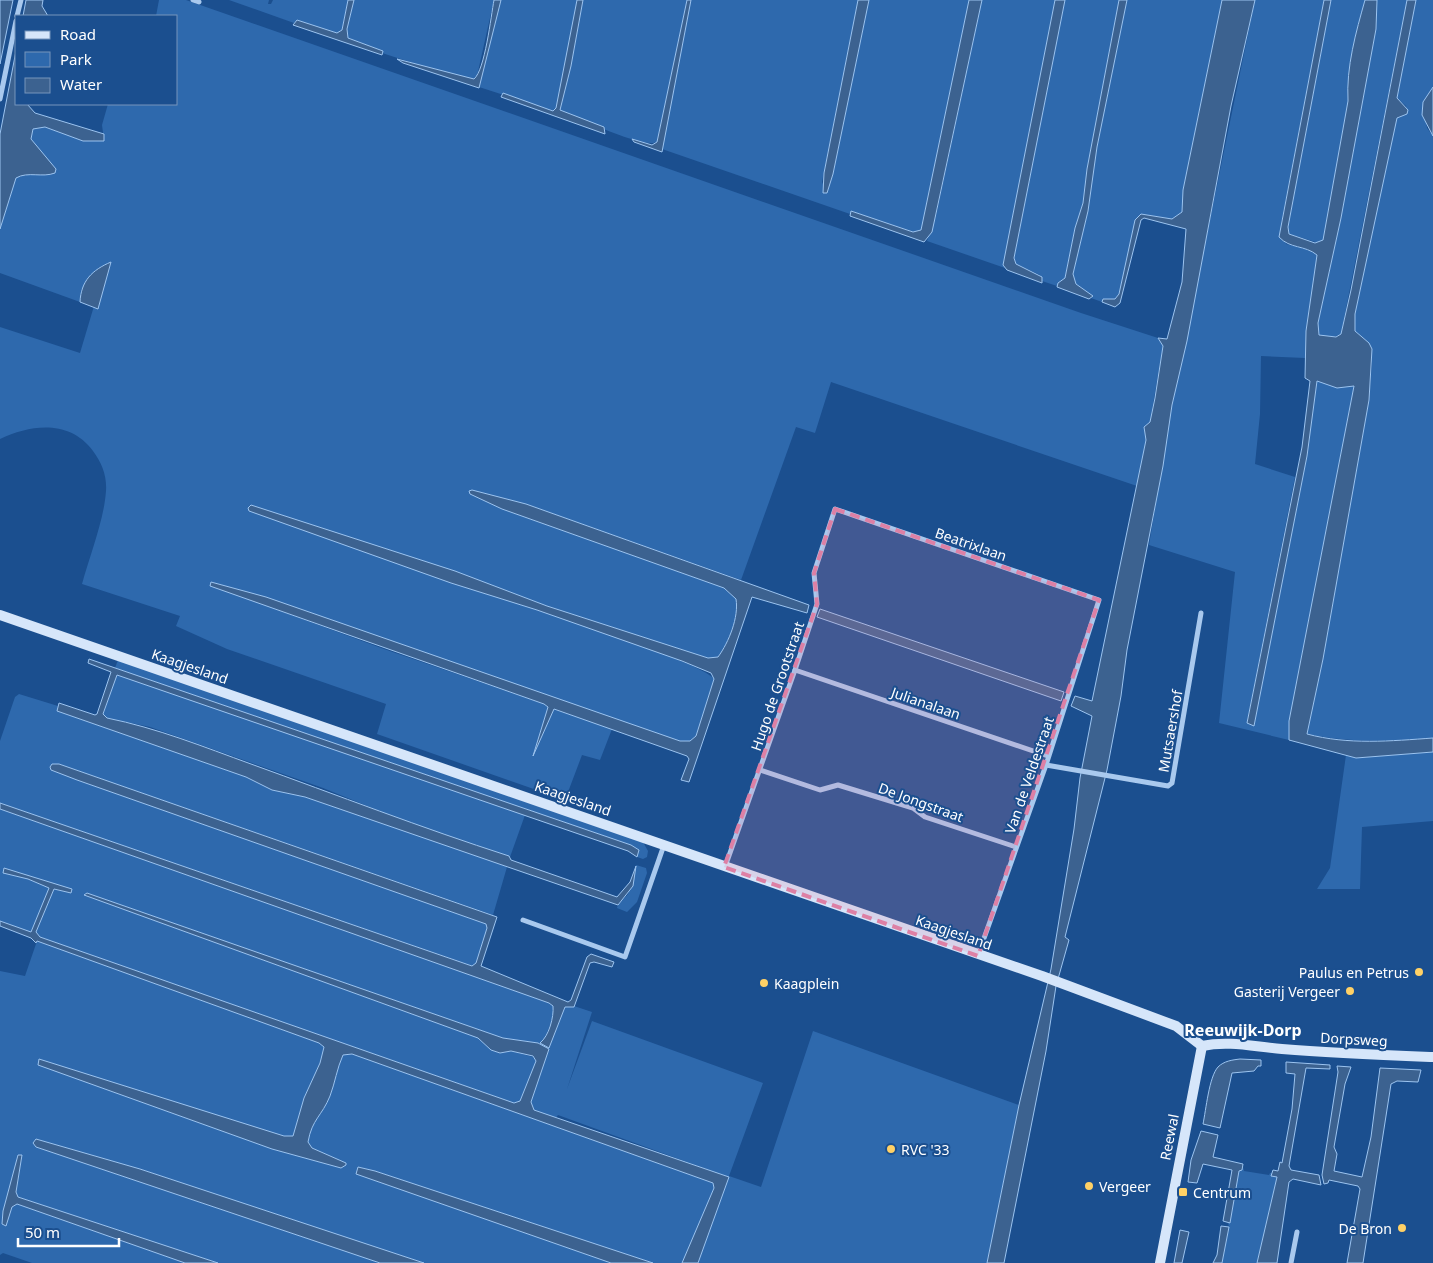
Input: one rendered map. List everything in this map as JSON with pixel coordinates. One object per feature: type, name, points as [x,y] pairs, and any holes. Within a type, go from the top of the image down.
[{"type":"street","points":[[17,15],[21,0]]},
{"type":"street","points":[[0,99],[15,26]]},
{"type":"street","name":"Beatrixlaan","points":[[835,509],[1099,600]]},
{"type":"street","name":"Hugo de Grootstraat","points":[[724,867],[760,770],[817,604],[814,573],[835,509]]},
{"type":"street","name":"Van de Veldestraat","points":[[978,956],[1046,766],[1099,600]]},
{"type":"street","name":"Mutsaershof","points":[[1046,766],[1168,786],[1172,783],[1201,614]]},
{"type":"street","name":"Kaagjesland","points":[[0,615],[978,956],[1042,976],[1176,1026],[1202,1046]]},
{"type":"street","name":"Julianalaan","points":[[795,670],[1048,756]]},
{"type":"street","name":"De Jongstraat","points":[[760,770],[820,790],[838,785],[913,808],[926,817],[1016,847]]},
{"type":"street","points":[[523,920],[625,957],[664,845]]},
{"type":"street","name":"Dorpsweg","points":[[1202,1046],[1218,1042],[1281,1049],[1433,1057]]},
{"type":"street","name":"Reewal","points":[[1160,1263],[1202,1046]]},
{"type":"street","points":[[1291,1263],[1297,1232]]},
{"type":"highlighted area","points":[[835,509],[1099,600],[978,956],[724,867],[817,604],[814,573]]},
{"type":"green space","points":[[159,0],[186,0],[1081,313],[1158,338],[1163,346],[1150,422],[1144,427],[1146,440],[1137,486],[831,382],[815,433],[796,427],[741,580],[526,504],[469,491],[502,509],[724,588],[736,599],[735,622],[726,644],[718,657],[708,658],[547,606],[454,571],[451,583],[635,643],[701,670],[714,679],[696,736],[690,741],[680,741],[210,585],[384,649],[544,704],[548,707],[535,751],[553,709],[612,729],[600,760],[582,755],[565,800],[377,734],[386,704],[227,649],[176,626],[180,616],[82,584],[100,526],[105,502],[106,480],[99,460],[84,441],[62,430],[37,428],[25,430],[0,439],[0,327],[80,353],[94,306],[97,308],[111,263],[102,266],[81,290],[80,302],[0,273],[0,229],[16,178],[23,174],[49,175],[31,139],[33,129],[45,127],[83,141],[104,140],[102,125],[108,105],[178,105],[178,15],[156,15]]},
{"type":"green space","points":[[229,0],[269,0],[268,4],[271,4],[273,0],[348,0],[342,30],[337,33],[297,20],[294,23]]},
{"type":"green space","points":[[354,0],[494,0],[477,76],[473,79],[441,72],[382,53],[383,51],[348,38],[347,29]]},
{"type":"green space","points":[[501,0],[577,0],[557,108],[553,111],[479,87]]},
{"type":"green space","points":[[583,0],[687,0],[657,142],[650,143],[625,137],[560,111],[571,66]]},
{"type":"green space","points":[[691,0],[858,0],[822,182],[827,193],[833,174],[869,0],[969,0],[921,230],[914,232],[851,211],[850,214],[662,149]]},
{"type":"green space","points":[[982,0],[1055,0],[1005,256],[1005,268],[927,241],[936,216]]},
{"type":"green space","points":[[1065,0],[1119,0],[1087,169],[1083,203],[1075,228],[1065,278],[1057,286],[1042,281],[1040,275],[1016,264],[1014,258]]},
{"type":"green space","points":[[1127,0],[1222,0],[1183,190],[1182,212],[1172,219],[1142,214],[1119,294],[1116,299],[1103,299],[1102,302],[1091,298],[1093,296],[1076,284],[1073,274],[1088,211],[1097,147]]},
{"type":"green space","points":[[1255,0],[1324,0],[1281,224],[1286,244],[1312,251],[1317,255],[1306,330],[1305,358],[1261,356],[1260,414],[1255,464],[1295,477],[1247,722],[1254,726],[1307,456],[1317,381],[1354,386],[1289,721],[1289,740],[1219,723],[1235,572],[1149,545],[1172,405]]},
{"type":"green space","points":[[1331,0],[1365,0],[1350,63],[1348,101],[1323,240],[1319,243],[1289,234],[1288,228]]},
{"type":"green space","points":[[1377,0],[1407,0],[1341,334],[1333,337],[1324,336],[1319,335],[1318,323],[1341,218],[1376,29]]},
{"type":"green space","points":[[1416,0],[1433,0],[1433,87],[1423,102],[1427,128],[1433,136],[1433,738],[1338,739],[1307,734],[1323,659],[1369,400],[1372,363],[1369,343],[1355,331],[1355,314],[1397,117],[1407,114],[1406,106],[1397,98]]},
{"type":"green space","points":[[118,660],[643,842],[648,851],[647,857],[643,859],[637,857],[639,850],[631,845],[115,668]]},
{"type":"green space","points":[[117,674],[525,815],[510,857],[399,819],[323,788],[150,727],[107,718],[103,715]]},
{"type":"green space","points":[[19,694],[58,706],[57,711],[246,777],[272,790],[305,797],[507,867],[493,915],[59,764],[52,764],[77,780],[486,924],[487,928],[476,963],[473,966],[0,803],[0,741],[15,697]]},
{"type":"green space","points":[[1433,752],[1433,821],[1362,827],[1360,889],[1317,889],[1330,868],[1346,755],[1356,758]]},
{"type":"green space","points":[[0,809],[549,1003],[553,1005],[553,1018],[544,1040],[549,1048],[565,1007],[574,1006],[592,1012],[567,1089],[592,1021],[763,1083],[729,1176],[761,1187],[813,1031],[1019,1105],[987,1263],[698,1263],[728,1177],[558,1115],[555,1119],[534,1110],[531,1102],[549,1049],[538,1043],[503,1038],[87,893],[84,895],[478,1038],[491,1050],[500,1053],[511,1051],[533,1057],[536,1061],[520,1101],[514,1103],[40,937],[36,932],[54,889],[71,893],[72,889],[3,873],[28,879],[49,888],[31,933],[0,921]]},
{"type":"green space","points":[[636,865],[646,868],[647,873],[637,902],[627,912],[617,908],[628,894]]},
{"type":"green space","points":[[37,941],[319,1043],[324,1047],[320,1063],[304,1098],[293,1136],[284,1136],[88,1083],[272,1149],[341,1168],[346,1163],[312,1148],[308,1142],[312,1128],[330,1096],[343,1055],[352,1054],[713,1183],[714,1188],[685,1259],[682,1263],[653,1263],[358,1167],[357,1174],[611,1263],[424,1263],[140,1169],[36,1139],[36,1147],[380,1263],[218,1263],[18,1197],[16,1192],[22,1156],[19,1155],[3,1211],[2,1224],[6,1225],[12,1207],[17,1204],[185,1263],[32,1263],[3,1253],[0,1255],[0,971],[25,976]]},
{"type":"green space","points":[[1243,1167],[1244,1171],[1269,1175],[1272,1173],[1272,1176],[1277,1177],[1257,1263],[1222,1263],[1239,1170],[1242,1170]]},
{"type":"water","points":[[0,0],[13,0],[0,64]]},
{"type":"water","points":[[26,0],[43,0],[42,6],[47,15],[23,15]]},
{"type":"water","points":[[348,0],[354,0],[347,29],[348,38],[383,51],[382,55],[293,25],[297,20],[337,33],[342,30]]},
{"type":"water","points":[[494,0],[501,0],[479,88],[403,63],[397,59],[474,79],[478,74],[484,54]]},
{"type":"water","points":[[577,0],[583,0],[571,66],[560,110],[604,127],[605,134],[501,97],[503,93],[553,111],[556,108]]},
{"type":"water","points":[[687,0],[691,0],[662,152],[634,142],[632,139],[652,145],[657,142]]},
{"type":"water","points":[[858,0],[869,0],[833,174],[827,193],[823,193],[824,173]]},
{"type":"water","points":[[969,0],[982,0],[932,232],[924,242],[850,216],[851,211],[913,232],[921,230]]},
{"type":"water","points":[[1055,0],[1065,0],[1014,258],[1016,264],[1042,277],[1042,283],[1007,270],[1003,265]]},
{"type":"water","points":[[1119,0],[1127,0],[1097,147],[1088,211],[1073,274],[1076,284],[1093,296],[1089,299],[1057,287],[1058,283],[1065,278],[1075,228],[1083,203],[1087,169]]},
{"type":"water","points":[[1222,0],[1255,0],[1231,106],[1187,341],[1172,405],[1163,466],[1127,650],[1121,696],[1107,770],[1065,937],[1069,940],[1056,986],[1046,1051],[1004,1263],[987,1263],[1019,1105],[1051,969],[1074,829],[1080,778],[1092,716],[1071,706],[1075,696],[1092,701],[1146,440],[1144,427],[1150,422],[1155,398],[1163,346],[1158,338],[1167,339],[1182,282],[1186,229],[1144,218],[1141,220],[1120,303],[1115,307],[1102,302],[1103,299],[1115,299],[1119,294],[1135,220],[1141,214],[1172,219],[1182,212],[1183,190]]},
{"type":"water","points":[[1324,0],[1331,0],[1288,227],[1289,234],[1315,243],[1323,240],[1348,101],[1350,63],[1358,24],[1365,0],[1377,0],[1376,29],[1341,218],[1318,323],[1319,335],[1336,337],[1341,334],[1351,290],[1407,0],[1416,0],[1397,98],[1408,110],[1407,114],[1397,118],[1355,314],[1355,331],[1369,343],[1372,349],[1369,400],[1323,659],[1307,734],[1354,741],[1433,738],[1433,752],[1356,758],[1289,740],[1289,721],[1354,386],[1337,388],[1317,381],[1307,456],[1254,726],[1247,723],[1302,447],[1310,381],[1305,378],[1306,331],[1317,255],[1283,241],[1279,237]]},
{"type":"water","points":[[15,56],[15,105],[28,105],[35,113],[104,134],[104,141],[83,141],[45,127],[33,129],[31,139],[56,169],[55,173],[25,175],[16,178],[0,229],[0,134]]},
{"type":"water","points":[[1433,87],[1433,136],[1422,115],[1423,102]]},
{"type":"water","points":[[111,262],[98,309],[80,302],[85,282],[98,269]]},
{"type":"water","points":[[472,490],[526,504],[809,605],[807,613],[752,597],[689,782],[681,780],[689,759],[687,756],[554,709],[533,756],[548,707],[544,704],[210,586],[211,582],[266,597],[680,741],[690,741],[696,736],[714,679],[711,673],[537,610],[451,583],[249,511],[248,508],[251,505],[455,571],[547,606],[708,658],[718,657],[722,651],[735,621],[737,606],[736,599],[724,588],[502,509],[470,494],[469,491]]},
{"type":"water","points":[[820,609],[1064,692],[1061,701],[817,617]]},
{"type":"water","points":[[89,659],[631,845],[639,850],[637,857],[628,851],[117,675],[103,714],[107,718],[162,732],[412,823],[509,856],[511,860],[617,897],[630,882],[636,866],[633,886],[618,905],[305,797],[272,790],[246,777],[57,711],[59,703],[95,715],[97,714],[111,672],[88,663]]},
{"type":"water","points":[[52,764],[59,764],[497,917],[481,966],[568,1002],[571,1000],[587,957],[591,954],[614,962],[612,967],[594,962],[590,963],[574,1007],[565,1007],[549,1048],[540,1043],[546,1036],[552,1021],[553,1006],[549,1003],[0,809],[0,803],[472,966],[476,963],[487,928],[486,924],[77,780],[51,770]]},
{"type":"water","points":[[4,868],[72,889],[71,893],[54,889],[36,932],[40,937],[514,1103],[520,1101],[536,1061],[533,1056],[511,1051],[500,1053],[491,1050],[478,1038],[84,895],[87,893],[503,1038],[538,1043],[549,1049],[531,1102],[534,1110],[729,1177],[698,1263],[682,1263],[714,1188],[713,1183],[352,1054],[343,1055],[330,1096],[312,1128],[308,1142],[312,1148],[346,1163],[341,1168],[272,1149],[38,1065],[39,1059],[284,1136],[293,1136],[304,1098],[320,1063],[324,1047],[319,1043],[37,941],[36,943],[31,938],[0,926],[0,921],[31,932],[49,888],[28,879],[3,873]]},
{"type":"water","points":[[1240,1059],[1261,1060],[1261,1066],[1258,1066],[1254,1071],[1232,1073],[1220,1128],[1203,1124],[1210,1086],[1215,1072],[1223,1063]]},
{"type":"water","points":[[1286,1062],[1330,1065],[1330,1069],[1306,1068],[1289,1166],[1291,1170],[1319,1175],[1321,1185],[1293,1179],[1289,1182],[1277,1263],[1257,1263],[1277,1177],[1271,1176],[1273,1170],[1278,1171],[1280,1162],[1282,1163],[1292,1109],[1295,1074],[1286,1073]]},
{"type":"water","points":[[1337,1066],[1351,1067],[1345,1084],[1334,1147],[1337,1154],[1334,1171],[1362,1177],[1371,1137],[1380,1068],[1421,1070],[1418,1082],[1397,1081],[1391,1084],[1363,1263],[1347,1263],[1360,1189],[1358,1186],[1329,1180],[1328,1183],[1324,1184],[1322,1175],[1338,1072]]},
{"type":"water","points":[[1201,1131],[1218,1135],[1213,1157],[1243,1164],[1242,1170],[1239,1171],[1230,1223],[1223,1221],[1232,1170],[1203,1164],[1197,1183],[1188,1182],[1191,1160]]},
{"type":"water","points":[[36,1139],[140,1169],[424,1263],[380,1263],[36,1147],[33,1143]]},
{"type":"water","points":[[18,1155],[22,1155],[16,1192],[18,1197],[218,1263],[185,1263],[17,1204],[12,1207],[6,1226],[2,1224],[3,1211]]},
{"type":"water","points":[[358,1167],[653,1263],[611,1263],[356,1174]]},
{"type":"water","points":[[1221,1226],[1229,1227],[1222,1263],[1213,1263],[1217,1255]]},
{"type":"water","points":[[1180,1230],[1189,1232],[1182,1263],[1174,1263]]},
{"type":"place","name":"Paulus en Petrus","points":[[1419,972]]},
{"type":"place","name":"Kaagplein","points":[[764,983]]},
{"type":"place","name":"Gasterij Vergeer","points":[[1350,991]]},
{"type":"place","name":"RVC '33","points":[[891,1149]]},
{"type":"place","name":"Vergeer","points":[[1089,1186]]},
{"type":"place","name":"Centrum","points":[[1183,1192]]},
{"type":"place","name":"De Bron","points":[[1402,1228]]},
{"type":"district","name":"Reeuwijk-Dorp","points":[[1243,1030]]}]
